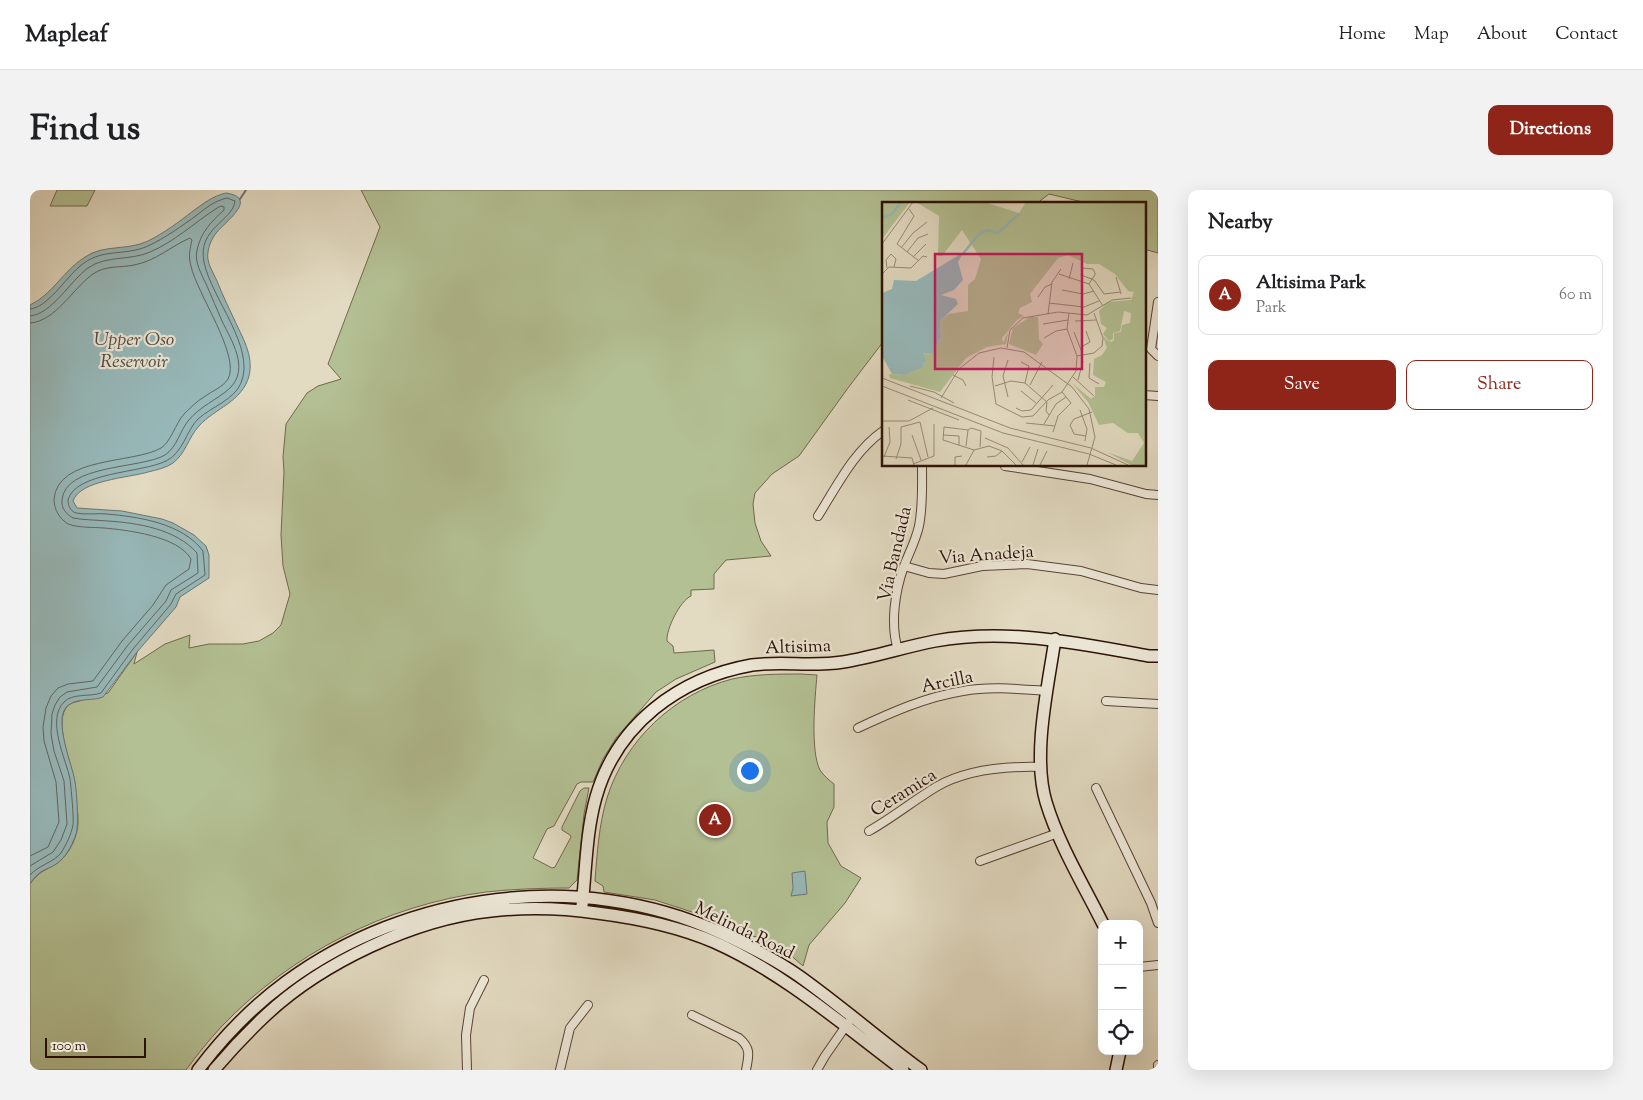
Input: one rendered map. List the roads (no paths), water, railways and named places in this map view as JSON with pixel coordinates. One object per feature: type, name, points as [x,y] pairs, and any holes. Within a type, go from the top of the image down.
[{"type":"main road","name":"Altisima","points":[[581,911],[591,820],[596,796],[602,781],[624,741],[646,716],[680,690],[706,677],[732,669],[755,665],[839,662],[936,641],[973,637],[1009,636],[1055,639],[1158,656]]},
{"type":"main road","points":[[1055,639],[1042,728],[1041,767],[1046,801],[1058,833],[1101,920]]},
{"type":"main road","name":"Melinda Road","points":[[198,1070],[231,1031],[270,994],[317,962],[362,937],[444,908],[474,902],[538,897],[583,898],[615,902],[659,911],[719,932],[757,951],[799,976],[903,1070]]},
{"type":"main road","name":"Melinda Road","points":[[214,1070],[266,1014],[304,985],[365,949],[435,922],[490,911],[533,909],[581,911],[640,919],[715,942],[788,983],[921,1070]]},
{"type":"main road","points":[[1116,1070],[1119,1055]]},
{"type":"street","points":[[1158,302],[1151,348],[1158,356]]},
{"type":"street","points":[[818,516],[861,449],[882,432]]},
{"type":"street","name":"Via Bandada","points":[[898,650],[895,641],[894,624],[898,586],[918,528],[922,504],[922,466]]},
{"type":"street","points":[[1005,466],[1090,479],[1158,495]]},
{"type":"street","name":"Via Anadeja","points":[[904,566],[944,574],[989,566],[1027,564],[1081,571],[1141,588],[1158,590]]},
{"type":"street","name":"Arcilla","points":[[858,728],[898,709],[935,696],[964,690],[1022,689],[1047,691]]},
{"type":"street","points":[[1106,701],[1158,704]]},
{"type":"street","name":"Ceramica","points":[[869,831],[893,818],[937,786],[954,779],[974,772],[1001,768],[1041,767]]},
{"type":"street","points":[[1096,788],[1154,901],[1158,923]]},
{"type":"street","points":[[980,861],[1058,833]]},
{"type":"street","points":[[1143,967],[1158,965]]},
{"type":"street","points":[[467,1070],[466,1035],[470,1008],[484,980]]},
{"type":"street","points":[[560,1070],[570,1028],[588,1005]]},
{"type":"street","points":[[692,1015],[739,1038],[745,1043],[749,1049],[746,1070]]},
{"type":"street","points":[[817,1070],[849,1022]]},
{"type":"street","points":[[1158,1065],[1158,1070]]},
{"type":"water","name":"Upper Oso Reservoir","points":[[226,193],[240,200],[240,205],[211,242],[208,249],[208,259],[249,353],[249,376],[245,385],[234,398],[199,426],[181,455],[173,463],[158,470],[95,484],[77,494],[73,501],[77,508],[122,511],[173,523],[194,535],[206,546],[209,555],[209,578],[180,597],[176,607],[137,652],[103,697],[74,702],[65,709],[62,718],[62,728],[76,790],[76,834],[70,849],[63,858],[37,875],[30,884],[30,305],[52,289],[78,262],[92,253],[100,250],[132,246],[148,241],[209,200]]},
{"type":"water","points":[[805,871],[807,894],[791,896],[793,888],[792,873]]},
{"type":"waterway","points":[[240,199],[246,190]]},
{"type":"place","name":"Altisima Park","points":[[715,820]]}]
